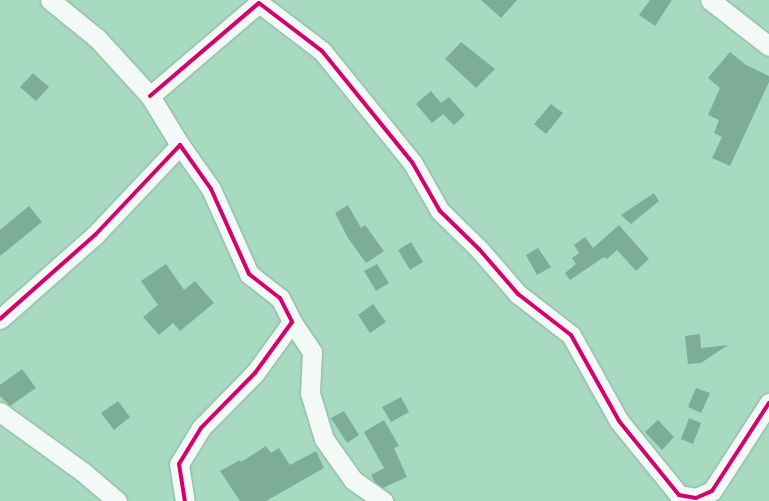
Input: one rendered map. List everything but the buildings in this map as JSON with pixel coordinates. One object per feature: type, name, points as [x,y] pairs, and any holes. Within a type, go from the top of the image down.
[{"type":"street","points":[[50,0],[97,38],[150,96],[180,145],[211,189],[249,274],[280,298],[292,322],[312,352],[310,393],[324,439],[353,480],[383,501]]},
{"type":"street","points":[[710,0],[769,46]]},
{"type":"street","points":[[150,96],[260,1],[322,51],[404,151],[440,211],[479,250],[518,294],[571,335],[619,421],[679,495],[696,498],[712,491],[769,404]]},
{"type":"street","points":[[0,319],[94,235],[180,145]]},
{"type":"street","points":[[186,501],[179,464],[201,428],[255,373],[292,322]]},
{"type":"street","points":[[0,412],[83,472],[117,501]]},
{"type":"cycle path","points":[[150,96],[259,3],[322,51],[412,162],[440,211],[479,249],[518,294],[571,335],[619,421],[679,495],[696,498],[712,491],[769,403]]},
{"type":"cycle path","points":[[0,319],[95,235],[180,145],[211,189],[249,274],[280,298],[292,322],[255,373],[201,428],[179,464],[185,501]]}]
